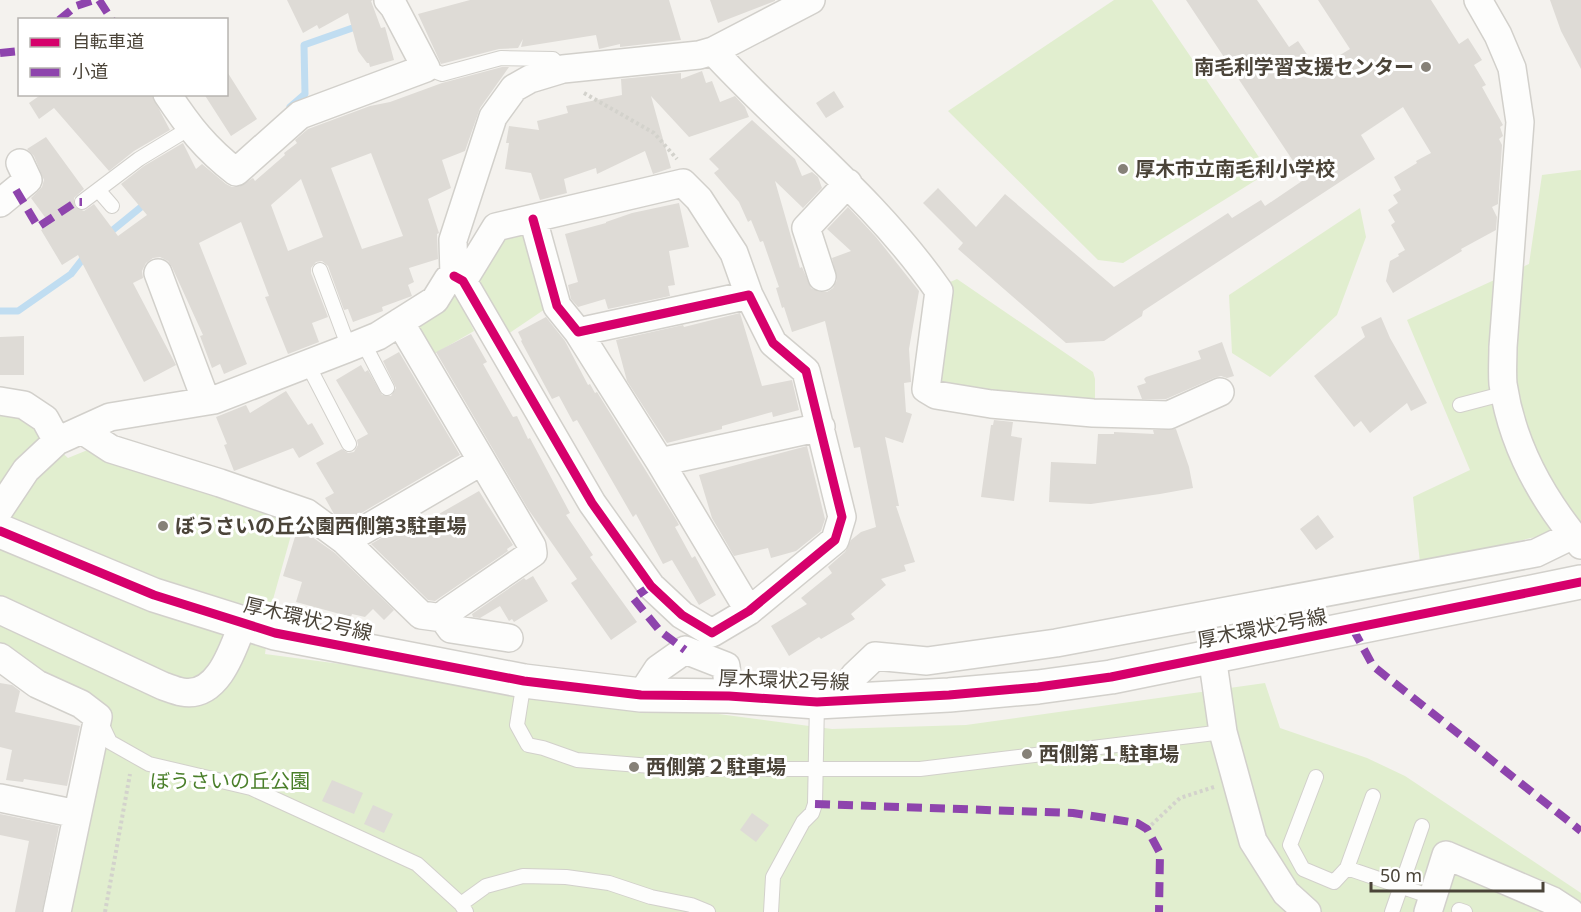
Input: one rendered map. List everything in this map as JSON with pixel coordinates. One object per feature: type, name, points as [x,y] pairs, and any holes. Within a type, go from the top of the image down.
[{"type":"street","points":[[167,96],[190,128],[213,154],[236,172],[300,115],[426,68],[394,7],[388,0]]},
{"type":"street","points":[[459,279],[496,227],[683,183],[699,199],[734,253],[749,295],[773,343],[806,371],[842,517],[835,540],[749,611],[712,633],[682,615],[651,586],[592,503],[459,279],[453,240],[493,117],[514,88],[530,79],[559,70],[699,55],[713,51],[811,0]]},
{"type":"street","points":[[832,701],[874,656],[927,661],[1056,643],[1536,553],[1577,540],[1531,471],[1523,455],[1503,384],[1503,347],[1520,122],[1512,68],[1498,35],[1478,0]]},
{"type":"street","points":[[713,51],[744,84],[848,183],[922,265],[939,291],[926,389],[936,395],[991,404],[1081,412],[1169,415],[1220,392]]},
{"type":"street","points":[[0,203],[28,180],[20,163]]},
{"type":"street","points":[[822,277],[806,228],[848,183]]},
{"type":"street","points":[[533,219],[557,306],[578,333],[660,462],[749,611]]},
{"type":"street","points":[[0,509],[27,470],[57,441],[110,417],[206,401],[308,365],[356,345],[400,322],[435,300],[448,279],[459,279]]},
{"type":"street","points":[[169,283],[206,401]]},
{"type":"street","points":[[578,333],[749,295]]},
{"type":"street","points":[[400,322],[531,546],[532,553],[447,612],[443,618]]},
{"type":"street","points":[[0,401],[24,405],[45,419],[57,441]]},
{"type":"street","points":[[660,462],[821,427]]},
{"type":"street","points":[[82,430],[111,449],[307,513],[345,541],[421,615],[443,618],[451,628],[508,638]]},
{"type":"street","points":[[345,541],[482,461]]},
{"type":"street","name":"厚木環状2号線","points":[[0,531],[154,595],[285,636],[524,681],[641,695],[832,701],[949,695],[1038,687],[1111,677],[1581,582]]},
{"type":"street","points":[[0,610],[153,682],[184,693],[203,690],[224,670],[243,623]]},
{"type":"street","points":[[641,695],[658,669],[685,650],[726,666],[729,696]]},
{"type":"street","points":[[1212,656],[1223,732],[1253,841],[1286,893],[1308,912]]},
{"type":"street","points":[[0,657],[36,684],[81,704],[98,717],[57,912]]},
{"type":"street","points":[[0,798],[77,814]]},
{"type":"street","points":[[1430,904],[1446,855],[1552,901],[1570,912]]},
{"type":"lane","points":[[426,68],[442,74],[501,58],[553,59],[559,70]]},
{"type":"lane","points":[[82,202],[139,159],[190,128]]},
{"type":"lane","points":[[99,191],[112,206]]},
{"type":"lane","points":[[320,270],[356,345],[387,388]]},
{"type":"lane","points":[[308,365],[349,444]]},
{"type":"lane","points":[[1460,405],[1506,393]]},
{"type":"lane","points":[[524,681],[517,726],[528,745],[577,760],[688,769],[920,770],[1223,732]]},
{"type":"lane","points":[[771,912],[773,877],[803,822],[812,813],[815,804],[816,771],[832,701]]},
{"type":"lane","points":[[98,717],[110,742],[149,764],[251,788],[417,864],[464,908],[486,886],[524,876],[566,877],[609,883],[651,897],[691,905],[708,912]]},
{"type":"lane","points":[[1316,777],[1290,845],[1303,869],[1334,882],[1347,868],[1373,796]]},
{"type":"lane","points":[[1392,912],[1422,826]]},
{"type":"lane","points":[[1347,868],[1401,886],[1430,904]]},
{"type":"path","points":[[559,70],[567,83],[654,133],[684,166],[683,183]]},
{"type":"path","points":[[105,912],[134,755]]},
{"type":"path","points":[[1147,829],[1180,798],[1225,784]]},
{"type":"green space","points":[[1114,0],[1152,0],[1269,172],[1123,263],[1098,260],[948,111]]},
{"type":"green space","points":[[1581,170],[1581,524],[1540,536],[1420,563],[1413,497],[1470,470],[1407,320],[1529,264],[1542,175]]},
{"type":"green space","points":[[1360,208],[1366,237],[1337,315],[1270,377],[1232,353],[1229,295]]},
{"type":"green space","points":[[525,230],[551,305],[505,336],[476,282],[502,235]]},
{"type":"green space","points":[[957,279],[1093,372],[1095,405],[939,389],[948,283]]},
{"type":"green space","points":[[455,292],[474,331],[434,354],[419,330],[421,320]]},
{"type":"green space","name":"ぼうさいの丘公園","points":[[0,412],[21,415],[68,458],[90,449],[295,521],[272,603],[265,654],[832,729],[966,725],[1265,683],[1280,728],[1367,758],[1405,776],[1581,893],[1581,912],[70,912],[103,721],[0,649]]},
{"type":"building","points":[[287,0],[373,0],[371,1],[381,28],[385,27],[394,60],[370,67],[358,51],[348,13],[319,29],[317,25],[303,33]]},
{"type":"building","points":[[470,0],[669,0],[681,40],[620,47],[620,44],[599,49],[596,35],[521,47],[523,39],[518,48],[499,49],[441,64],[418,14]]},
{"type":"building","points":[[710,0],[775,0],[775,1],[718,23]]},
{"type":"building","points":[[1186,0],[1257,0],[1289,47],[1298,41],[1317,69],[1350,49],[1318,0],[1431,0],[1459,44],[1468,38],[1482,60],[1474,65],[1486,85],[1482,87],[1503,125],[1500,127],[1503,136],[1499,139],[1502,145],[1498,204],[1492,207],[1497,217],[1496,230],[1461,249],[1462,251],[1393,293],[1386,281],[1390,261],[1405,250],[1391,225],[1395,222],[1388,210],[1398,203],[1393,195],[1401,190],[1394,177],[1431,153],[1403,107],[1361,135],[1375,159],[1143,311],[1142,316],[1104,341],[1066,343],[958,249],[963,243],[923,203],[938,188],[976,227],[1005,194],[1114,287],[1228,213],[1232,218],[1261,200],[1265,206],[1305,179]]},
{"type":"building","points":[[1550,0],[1581,0],[1581,69],[1561,31]]},
{"type":"building","points":[[509,67],[480,108],[465,151],[442,160],[451,188],[428,199],[439,233],[437,234],[438,259],[409,268],[414,282],[408,285],[412,296],[382,307],[383,311],[353,322],[348,309],[344,310],[328,266],[322,261],[316,262],[311,268],[311,273],[328,317],[312,323],[319,342],[288,354],[265,297],[269,296],[241,222],[199,243],[247,364],[224,374],[220,364],[212,368],[200,336],[203,335],[172,267],[168,261],[160,257],[153,258],[146,263],[142,271],[143,278],[133,283],[176,365],[144,382],[78,255],[62,265],[41,230],[50,224],[31,198],[42,187],[44,180],[34,156],[27,149],[46,137],[84,189],[74,198],[75,207],[84,211],[94,204],[118,236],[147,215],[121,184],[144,166],[183,143],[196,169],[202,164],[226,184],[239,187],[253,178],[255,181],[285,155],[284,153],[297,143],[295,140],[308,129],[442,83]],"holes":[[[371,153],[403,236],[362,249],[331,168]],[[301,179],[323,237],[288,251],[271,205]]]},
{"type":"building","points":[[702,71],[706,83],[712,81],[720,102],[735,96],[745,107],[749,117],[689,137],[651,96],[671,168],[653,174],[645,151],[597,174],[596,168],[564,179],[567,193],[540,200],[531,173],[505,169],[509,126],[539,130],[537,121],[568,113],[566,106],[622,95],[621,79],[681,73],[681,79]]},
{"type":"building","points":[[228,73],[257,119],[231,136],[205,96],[228,96]]},
{"type":"building","points":[[834,91],[844,107],[826,118],[816,103]]},
{"type":"building","points":[[39,96],[152,96],[170,130],[134,151],[109,171],[54,108],[39,119],[29,103]]},
{"type":"building","points":[[752,120],[795,159],[802,176],[812,172],[818,177],[822,188],[803,208],[775,181],[800,268],[802,267],[811,288],[819,292],[827,292],[833,288],[837,280],[832,258],[851,251],[827,229],[848,207],[876,237],[919,291],[909,349],[911,382],[904,383],[906,412],[912,414],[903,443],[885,437],[899,506],[896,506],[915,562],[904,565],[906,571],[881,579],[886,585],[851,614],[855,619],[821,639],[819,637],[789,656],[771,626],[807,604],[801,598],[832,573],[828,567],[845,552],[851,540],[861,532],[876,527],[860,447],[854,448],[825,321],[792,332],[784,307],[782,308],[776,288],[779,287],[763,241],[760,242],[751,220],[748,222],[739,202],[714,173],[719,169],[709,159]]},
{"type":"building","points":[[679,203],[689,247],[669,251],[675,285],[668,286],[670,296],[608,309],[605,299],[578,307],[571,299],[568,285],[578,282],[565,234],[632,213]]},
{"type":"building","points":[[740,313],[762,386],[792,380],[799,410],[773,417],[772,412],[722,426],[722,429],[667,443],[627,381],[616,340]]},
{"type":"building","points":[[546,317],[565,341],[588,385],[590,384],[595,393],[597,392],[677,521],[679,525],[675,527],[692,558],[695,556],[716,595],[699,605],[672,560],[663,564],[636,514],[633,517],[577,420],[573,422],[559,396],[552,399],[521,341],[518,332]]},
{"type":"building","points":[[1381,317],[1390,338],[1427,403],[1411,411],[1407,403],[1370,433],[1361,421],[1354,427],[1314,376],[1365,337],[1361,327]]},
{"type":"building","points":[[471,334],[487,362],[483,364],[513,417],[517,416],[528,439],[530,438],[570,513],[566,515],[593,555],[590,557],[637,622],[611,640],[571,583],[577,579],[528,509],[436,352]]},
{"type":"building","points":[[24,336],[24,375],[0,375],[0,337]]},
{"type":"building","points":[[1222,342],[1234,376],[1214,378],[1166,399],[1142,399],[1137,386],[1146,383],[1144,379],[1146,377],[1201,359],[1198,351]]},
{"type":"building","points":[[399,352],[460,455],[346,522],[334,514],[325,498],[334,493],[316,463],[342,449],[348,453],[354,452],[358,445],[357,440],[368,434],[336,380],[361,365],[365,372],[368,370],[382,395],[391,396],[396,388],[383,361]]},
{"type":"building","points":[[286,391],[308,425],[312,423],[324,444],[299,458],[293,448],[234,471],[224,445],[227,444],[216,417],[246,405],[250,413]]},
{"type":"building","points":[[994,420],[1013,422],[1011,436],[1022,438],[1014,501],[981,497],[991,425]]},
{"type":"building","points":[[1176,429],[1189,467],[1193,488],[1091,504],[1049,502],[1051,462],[1096,464],[1098,434],[1114,434],[1114,432],[1154,434],[1153,430]]},
{"type":"building","points":[[807,446],[825,519],[821,531],[796,551],[771,558],[768,548],[734,556],[712,518],[699,475]]},
{"type":"building","points":[[479,491],[513,545],[507,549],[508,551],[435,601],[428,600],[371,544],[407,523],[411,530]]},
{"type":"building","points":[[1318,515],[1334,537],[1316,550],[1300,529]]},
{"type":"building","points":[[298,527],[335,553],[394,610],[384,620],[373,609],[365,617],[352,614],[351,617],[296,602],[302,582],[283,576]]},
{"type":"building","points":[[533,576],[548,601],[514,622],[512,619],[509,621],[500,606],[480,618],[473,617],[472,614],[524,578],[526,580]]},
{"type":"building","points":[[0,683],[12,685],[20,691],[15,712],[80,726],[67,786],[24,779],[23,782],[6,780],[12,750],[0,747]]},
{"type":"building","points":[[332,780],[363,793],[354,814],[322,801]]},
{"type":"building","points":[[373,805],[393,814],[384,833],[364,824]]},
{"type":"building","points":[[752,813],[769,825],[756,842],[740,830]]},
{"type":"building","points":[[0,814],[59,826],[42,912],[15,912],[29,841],[0,835]]},
{"type":"waterway","points":[[290,107],[305,94],[304,45],[361,25]]},
{"type":"waterway","points":[[108,234],[146,203]]},
{"type":"waterway","points":[[0,311],[18,311],[71,274],[85,256]]},
{"type":"marked path","points":[[61,18],[76,6],[94,0]]},
{"type":"marked path","points":[[99,0],[111,18]]},
{"type":"marked path","points":[[0,53],[18,51]]},
{"type":"marked path","points":[[16,190],[38,227],[76,202],[82,202]]},
{"type":"marked path","points":[[651,586],[633,598],[660,631],[685,650]]},
{"type":"marked path","points":[[1353,629],[1373,666],[1581,831]]},
{"type":"marked path","points":[[815,804],[1073,813],[1137,823],[1147,829],[1160,853],[1159,912]]},
{"type":"cycle path","points":[[454,276],[463,281],[592,503],[651,586],[682,615],[712,633],[749,611],[835,540],[842,517],[806,371],[773,343],[749,295],[578,332],[557,306],[533,219]]},
{"type":"cycle path","points":[[0,531],[154,595],[275,633],[524,681],[641,695],[729,696],[817,702],[949,695],[1038,687],[1111,677],[1581,582]]},
{"type":"place","name":"南毛利学習支援センター","points":[[1426,67]]},
{"type":"place","name":"厚木市立南毛利小学校","points":[[1123,169]]},
{"type":"place","name":"ぼうさいの丘公園西側第3駐車場","points":[[163,526]]},
{"type":"place","name":"西側第１駐車場","points":[[1027,754]]},
{"type":"place","name":"西側第２駐車場","points":[[634,767]]}]
